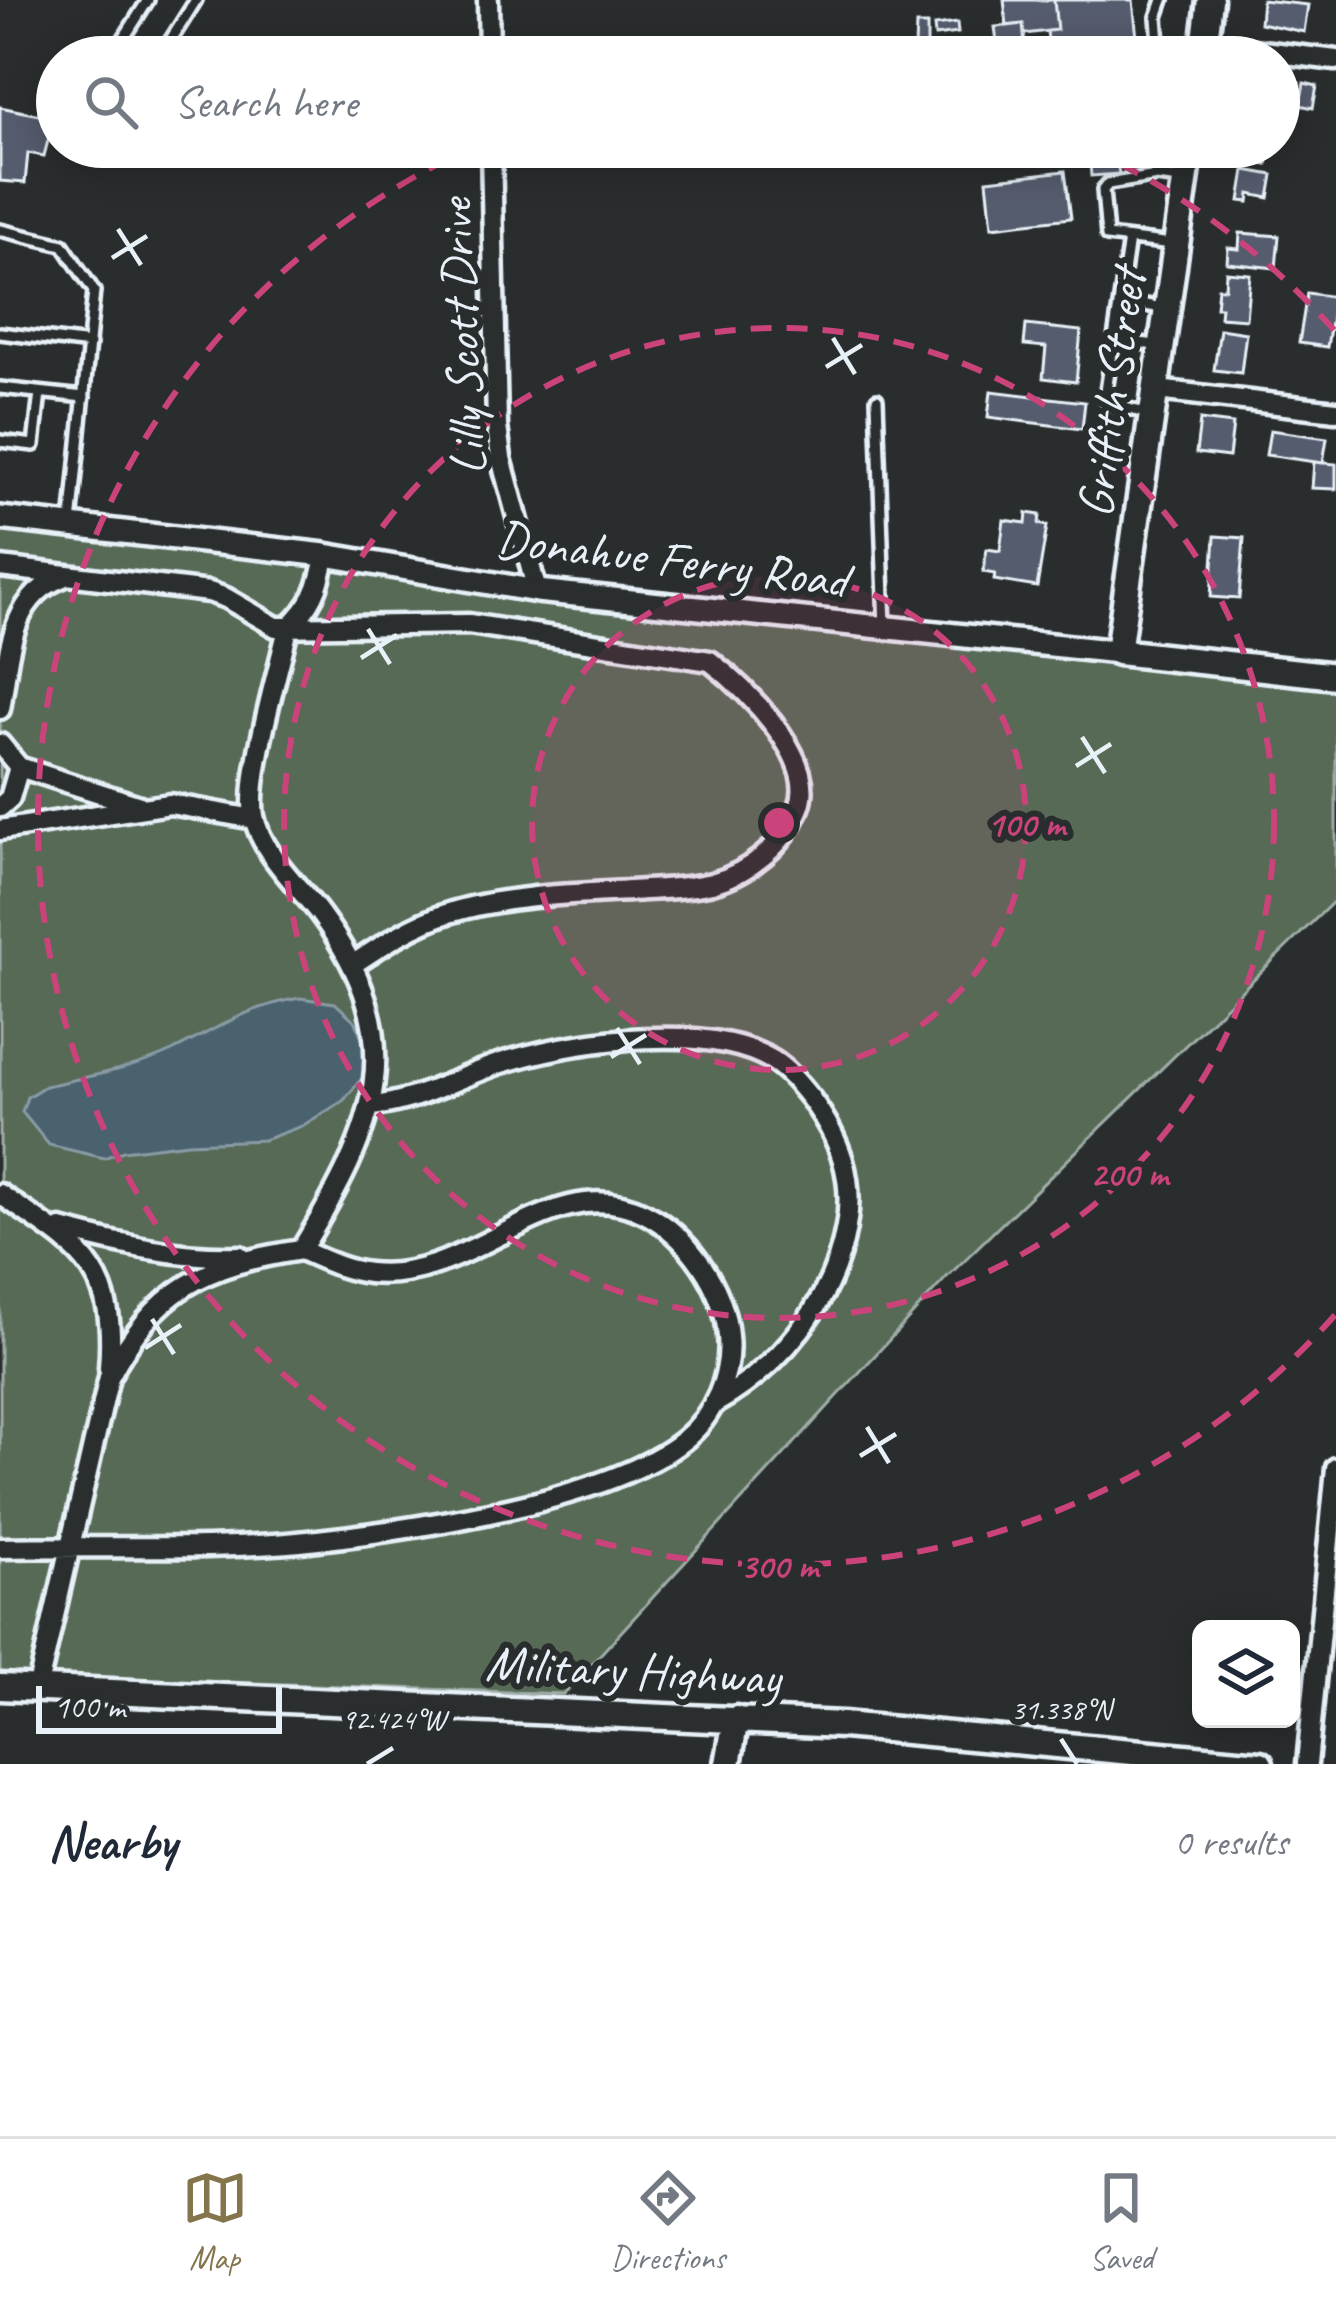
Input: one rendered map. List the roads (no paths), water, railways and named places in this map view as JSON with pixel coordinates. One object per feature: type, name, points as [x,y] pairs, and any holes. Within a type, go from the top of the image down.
[{"type":"main road","points":[[1206,36],[1210,0]]},
{"type":"main road","name":"Griffith Street","points":[[1118,652],[1187,168]]},
{"type":"main road","name":"Donahue Ferry Road","points":[[1118,652],[1336,676]]},
{"type":"main road","name":"Military Highway","points":[[0,1688],[843,1725],[1260,1764]]},
{"type":"main road","points":[[728,1764],[736,1719]]},
{"type":"street","points":[[488,0],[489,36]]},
{"type":"street","points":[[1300,57],[1336,60]]},
{"type":"street","name":"Lilly Scott Drive","points":[[491,168],[497,426],[536,591]]},
{"type":"street","points":[[1155,402],[1336,411]]},
{"type":"street","name":"Donahue Ferry Road","points":[[0,518],[326,555],[536,591],[1118,652]]},
{"type":"street","points":[[301,1250],[329,1204],[373,1106],[376,1042],[352,965],[254,819],[253,785],[288,628],[307,610],[320,587],[326,555]]},
{"type":"street","points":[[0,567],[209,592],[263,621],[288,628],[469,623],[710,661],[733,679],[798,759],[805,786],[791,826],[772,849],[746,868],[713,883],[562,895],[449,913],[394,937],[352,965]]},
{"type":"street","points":[[0,709],[18,617],[48,582],[68,575]]},
{"type":"street","points":[[0,744],[19,766],[148,809]]},
{"type":"street","points":[[0,807],[10,798],[19,766]]},
{"type":"street","points":[[0,830],[190,806],[254,819]]},
{"type":"street","points":[[0,1548],[318,1540],[516,1507],[613,1477],[687,1438],[714,1404],[792,1343],[826,1287],[844,1238],[851,1193],[848,1169],[818,1110],[787,1071],[751,1051],[696,1041],[643,1039],[545,1051],[400,1103],[373,1106]]},
{"type":"street","points":[[0,1194],[77,1247],[102,1290],[112,1340],[109,1377],[37,1690]]},
{"type":"street","points":[[51,1226],[151,1251],[200,1257],[301,1250],[343,1269],[374,1274],[466,1256],[565,1204],[616,1203],[644,1213],[686,1246],[716,1289],[728,1335],[728,1360],[714,1404]]},
{"type":"street","points":[[0,1212],[31,1216]]},
{"type":"street","points":[[109,1377],[153,1309],[196,1279],[263,1256]]},
{"type":"street","points":[[1307,1764],[1336,1474]]},
{"type":"lane","points":[[125,36],[148,0]]},
{"type":"lane","points":[[173,36],[196,0]]},
{"type":"lane","points":[[1158,36],[1157,17],[1163,0]]},
{"type":"lane","points":[[1177,244],[1105,233],[1103,190],[1108,184],[1156,176],[1186,180]]},
{"type":"lane","points":[[0,230],[63,245],[94,291],[71,526]]},
{"type":"lane","points":[[1129,239],[1105,398],[1109,404],[1155,402]]},
{"type":"lane","points":[[1120,301],[1168,308]]},
{"type":"lane","points":[[0,333],[89,344]]},
{"type":"lane","points":[[1114,340],[1163,346]]},
{"type":"lane","points":[[0,388],[84,397]]},
{"type":"lane","points":[[0,441],[34,445],[40,392]]},
{"type":"lane","points":[[877,399],[885,628]]},
{"type":"water","points":[[300,998],[335,1003],[356,1022],[367,1053],[363,1077],[343,1101],[302,1126],[264,1140],[188,1143],[104,1158],[49,1145],[22,1112],[27,1097],[45,1086],[142,1063],[248,1013]]}]
